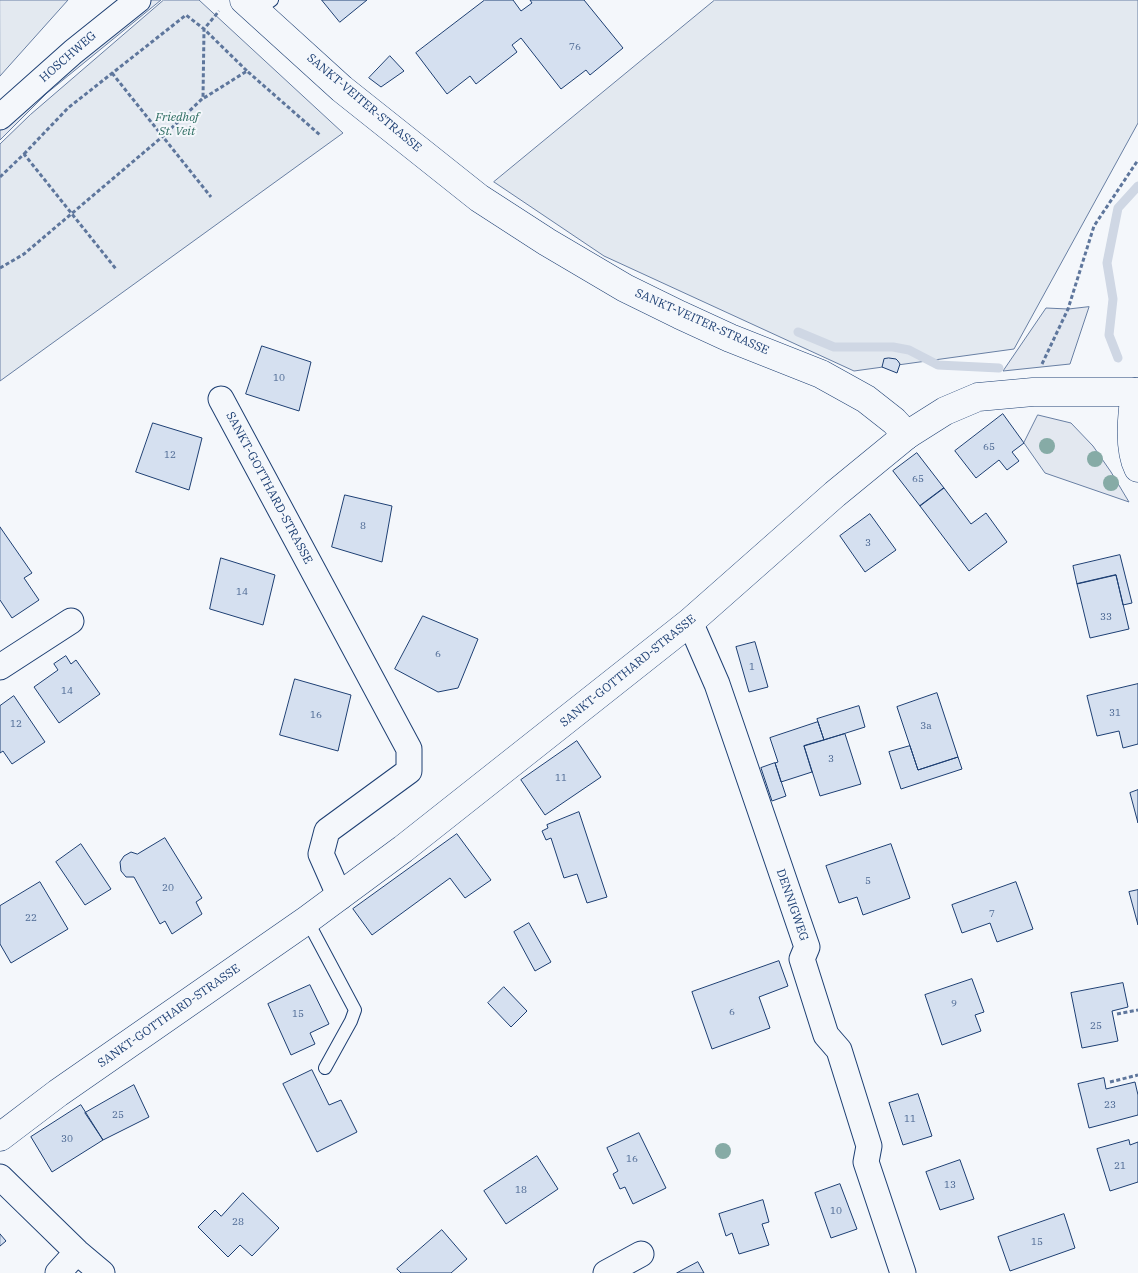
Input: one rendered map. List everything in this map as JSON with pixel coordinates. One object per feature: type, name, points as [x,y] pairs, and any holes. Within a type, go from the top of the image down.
[{"type":"main road","name":"SANKT-VEITER-STRASSE","points":[[249,4],[342,88],[479,198],[547,242],[626,288],[680,315],[829,378],[866,399],[894,421],[908,435]]},
{"type":"main road","points":[[908,435],[945,411],[978,397],[1033,392],[1137,388],[1132,434],[1135,463],[1138,468]]},
{"type":"main road","name":"SANKT-GOTTHARD-STRASSE","points":[[0,1137],[58,1093],[340,897],[419,837],[690,622],[835,494],[908,435]]},
{"type":"street","name":"HOSCHWEG","points":[[0,118],[73,52],[138,0]]},
{"type":"street","name":"SANKT-GOTTHARD-STRASSE","points":[[221,399],[409,749],[409,770],[326,831],[321,854],[340,897]]},
{"type":"street","points":[[0,667],[71,621]]},
{"type":"street","name":"DENNIGWEG","points":[[690,622],[717,684],[807,947],[802,959],[826,1035],[838,1050],[850,1085],[869,1146],[866,1162],[903,1273]]},
{"type":"street","points":[[0,1177],[77,1252],[102,1273]]},
{"type":"street","points":[[58,1273],[77,1252]]},
{"type":"street","points":[[606,1273],[642,1254]]},
{"type":"lane","points":[[307,920],[355,1010],[351,1021],[325,1068]]},
{"type":"path","points":[[204,29],[249,4]]},
{"type":"path","points":[[0,178],[68,108],[186,15],[204,29],[247,72],[320,135]]},
{"type":"path","points":[[203,98],[204,29]]},
{"type":"path","points":[[0,268],[24,254],[72,214],[162,137],[203,98],[247,72]]},
{"type":"path","points":[[112,73],[211,197]]},
{"type":"path","points":[[24,154],[116,269]]},
{"type":"path","points":[[1033,392],[1041,367],[1068,309],[1094,226],[1138,160]]},
{"type":"path","points":[[1117,1014],[1138,1010]]},
{"type":"path","points":[[1110,1082],[1138,1075]]},
{"type":"green space","points":[[0,0],[68,0],[0,76]]},
{"type":"green space","name":"Friedhof St. Veit","points":[[164,0],[199,0],[343,133],[0,381],[0,144],[30,115]]},
{"type":"green space","points":[[715,0],[1138,0],[1138,123],[1014,349],[854,371],[604,256],[494,182]]},
{"type":"shaded area","points":[[140,0],[161,0],[47,93],[0,140],[0,123]]},
{"type":"shaded area","points":[[1089,307],[1070,364],[1003,371],[1046,308],[1068,309]]},
{"type":"shaded area","points":[[1038,415],[1071,423],[1093,446],[1129,502],[1045,473],[1024,443]]},
{"type":"building","points":[[322,0],[367,0],[340,22]]},
{"type":"building","points":[[485,0],[513,0],[521,11],[532,3],[530,0],[584,0],[623,48],[590,75],[586,70],[561,89],[521,38],[512,45],[517,52],[476,84],[470,76],[447,94],[416,53]]},
{"type":"building","points":[[390,56],[404,71],[381,87],[369,78]]},
{"type":"building","points":[[262,346],[311,362],[299,411],[246,394]]},
{"type":"building","points":[[884,359],[896,359],[900,364],[897,373],[882,367]]},
{"type":"building","points":[[1003,414],[1024,443],[1012,452],[1019,461],[1007,470],[999,460],[976,478],[955,451]]},
{"type":"building","points":[[153,423],[202,438],[189,490],[136,472]]},
{"type":"building","points":[[917,453],[944,488],[920,506],[893,471]]},
{"type":"building","points":[[944,488],[971,524],[986,513],[1007,542],[969,571],[920,506]]},
{"type":"building","points":[[345,495],[392,506],[382,562],[332,547]]},
{"type":"building","points":[[870,514],[896,550],[865,572],[840,536]]},
{"type":"building","points":[[0,527],[32,573],[24,578],[39,600],[12,618],[0,600]]},
{"type":"building","points":[[1120,555],[1132,603],[1123,605],[1116,575],[1077,584],[1073,566]]},
{"type":"building","points":[[221,558],[275,575],[263,625],[210,609]]},
{"type":"building","points":[[1116,575],[1129,629],[1090,638],[1077,584]]},
{"type":"building","points":[[423,616],[478,639],[458,688],[438,692],[395,669]]},
{"type":"building","points":[[755,642],[768,687],[749,692],[736,647]]},
{"type":"building","points":[[66,656],[71,664],[76,660],[100,694],[59,723],[34,687],[58,670],[54,664]]},
{"type":"building","points":[[295,679],[351,695],[338,751],[280,735]]},
{"type":"building","points":[[1138,684],[1138,744],[1123,748],[1119,731],[1097,736],[1087,696]]},
{"type":"building","points":[[937,693],[958,757],[918,770],[897,707]]},
{"type":"building","points":[[14,696],[45,742],[12,764],[3,751],[0,753],[0,706]]},
{"type":"building","points":[[859,706],[865,727],[824,740],[817,719]]},
{"type":"building","points":[[818,722],[824,740],[804,746],[812,772],[781,782],[775,763],[778,762],[770,738]]},
{"type":"building","points":[[845,734],[861,784],[820,796],[804,746]]},
{"type":"building","points":[[577,741],[601,777],[545,815],[521,780]]},
{"type":"building","points":[[910,746],[918,770],[958,757],[962,769],[901,789],[889,752]]},
{"type":"building","points":[[775,763],[786,796],[772,801],[761,768]]},
{"type":"building","points":[[1138,790],[1138,823],[1130,793]]},
{"type":"building","points":[[579,812],[607,897],[587,903],[577,874],[564,878],[551,838],[546,840],[542,831],[548,828],[547,825]]},
{"type":"building","points":[[457,834],[491,880],[465,898],[450,878],[372,935],[353,909]]},
{"type":"building","points":[[165,838],[202,898],[196,902],[202,914],[172,934],[165,921],[160,924],[134,877],[126,877],[121,871],[120,862],[124,856],[131,852],[137,854]]},
{"type":"building","points":[[81,844],[111,889],[85,905],[56,862]]},
{"type":"building","points":[[891,844],[910,898],[863,915],[857,897],[839,903],[826,866]]},
{"type":"building","points":[[40,882],[68,929],[11,963],[0,944],[0,906]]},
{"type":"building","points":[[1016,882],[1033,929],[997,942],[990,923],[962,933],[952,905]]},
{"type":"building","points":[[1138,890],[1138,925],[1129,892]]},
{"type":"building","points":[[529,923],[551,962],[535,971],[514,932]]},
{"type":"building","points":[[779,961],[788,986],[759,997],[770,1028],[712,1049],[692,992]]},
{"type":"building","points":[[972,979],[984,1012],[975,1015],[981,1031],[942,1045],[925,995]]},
{"type":"building","points":[[1123,983],[1128,1007],[1112,1011],[1118,1041],[1082,1048],[1071,993]]},
{"type":"building","points":[[310,985],[329,1024],[310,1033],[315,1044],[291,1055],[268,1004]]},
{"type":"building","points":[[504,987],[527,1011],[511,1027],[488,1003]]},
{"type":"building","points":[[312,1070],[329,1105],[341,1100],[357,1132],[317,1152],[283,1084]]},
{"type":"building","points":[[1104,1078],[1106,1089],[1135,1082],[1138,1095],[1138,1115],[1089,1128],[1078,1084]]},
{"type":"building","points":[[134,1085],[149,1117],[103,1140],[85,1113]]},
{"type":"building","points":[[918,1094],[932,1136],[903,1145],[889,1103]]},
{"type":"building","points":[[81,1105],[103,1140],[52,1172],[31,1137]]},
{"type":"building","points":[[639,1133],[666,1188],[633,1204],[625,1187],[620,1189],[613,1174],[618,1171],[607,1148]]},
{"type":"building","points":[[1129,1140],[1130,1145],[1138,1142],[1138,1182],[1110,1191],[1097,1149]]},
{"type":"building","points":[[537,1156],[558,1189],[506,1224],[484,1191]]},
{"type":"building","points":[[960,1160],[974,1199],[940,1210],[926,1172]]},
{"type":"building","points":[[840,1184],[857,1229],[831,1238],[815,1193]]},
{"type":"building","points":[[243,1193],[279,1228],[252,1256],[240,1245],[228,1257],[198,1227],[215,1210],[221,1216]]},
{"type":"building","points":[[763,1200],[769,1222],[762,1224],[769,1245],[739,1254],[732,1233],[726,1236],[719,1214]]},
{"type":"building","points":[[1064,1214],[1075,1248],[1010,1271],[998,1237]]},
{"type":"building","points":[[442,1230],[467,1259],[451,1273],[401,1273],[397,1269]]},
{"type":"building","points":[[0,1234],[6,1241],[0,1246]]},
{"type":"building","points":[[698,1262],[704,1273],[677,1273]]},
{"type":"waterway","points":[[1118,358],[1109,335],[1113,299],[1107,263],[1118,208],[1138,186]]},
{"type":"waterway","points":[[798,332],[834,347],[893,347],[909,350],[938,365],[999,368]]}]
